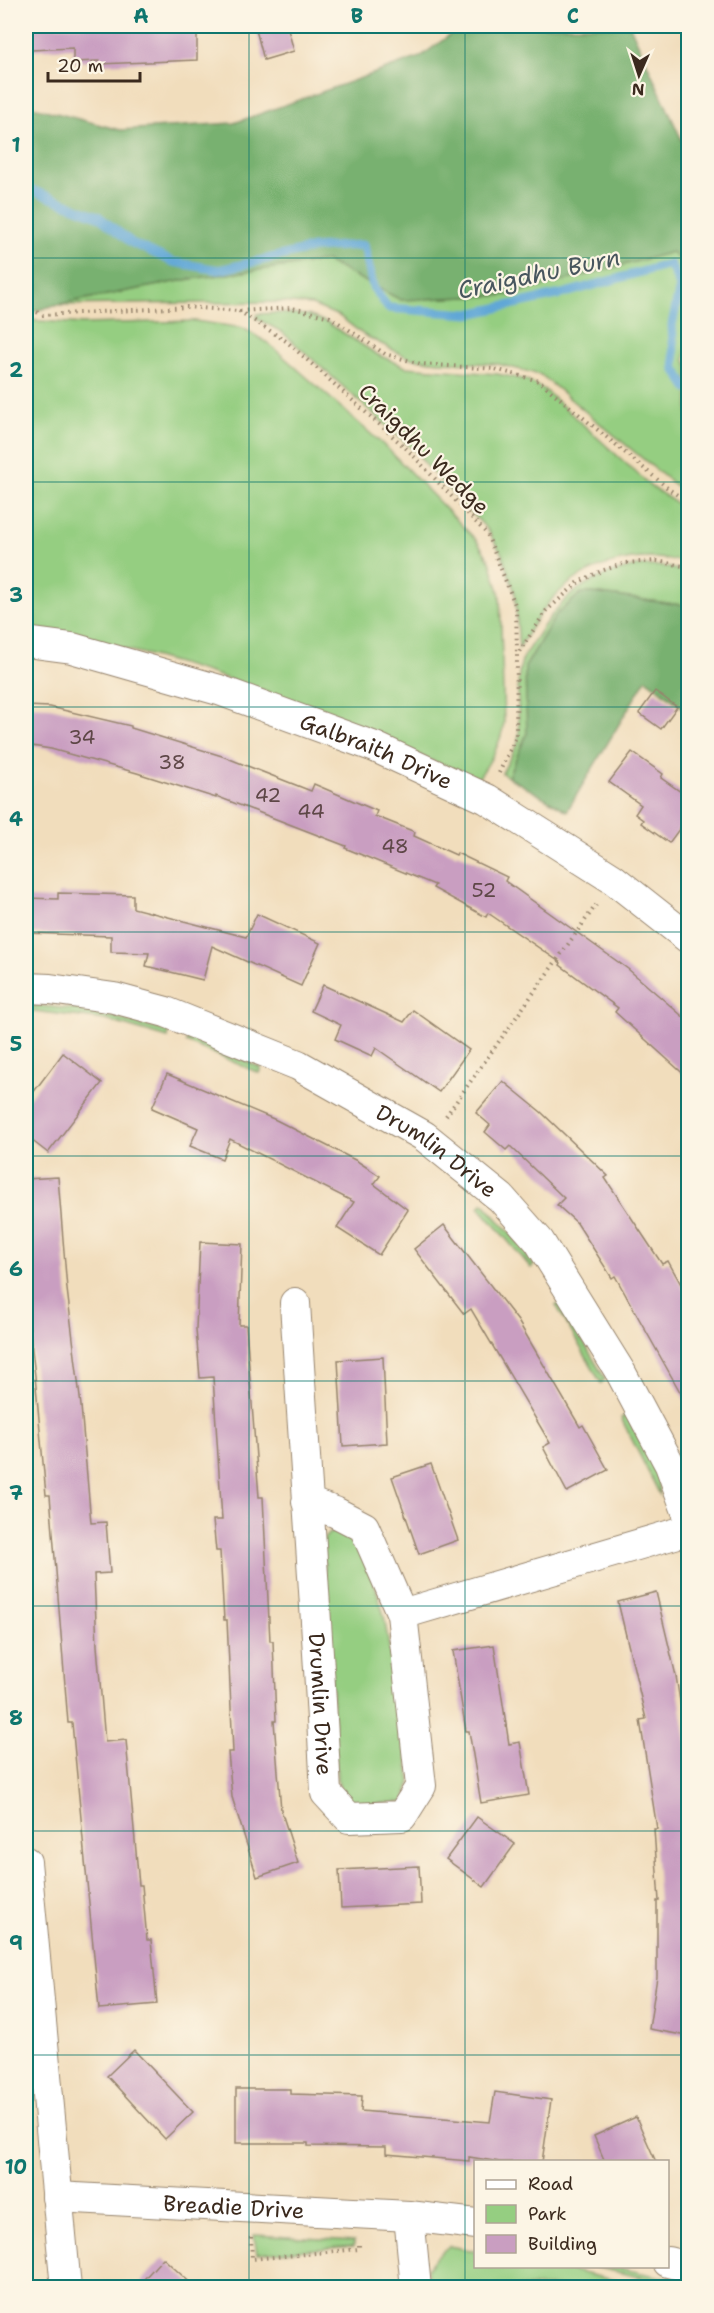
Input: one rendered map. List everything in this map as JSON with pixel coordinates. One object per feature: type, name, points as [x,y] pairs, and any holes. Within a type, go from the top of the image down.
[{"type":"street","name":"Galbraith Drive","points":[[26,642],[72,648],[219,690],[375,747],[487,799],[614,879],[688,938]]},
{"type":"street","name":"Drumlin Drive","points":[[26,988],[114,998],[166,1012],[298,1065],[424,1136],[501,1198],[539,1241],[621,1373],[670,1466],[688,1514]]},
{"type":"street","name":"Drumlin Drive","points":[[295,1303],[307,1502],[326,1793],[349,1818],[402,1816],[421,1786],[402,1614],[364,1527],[335,1512],[307,1502]]},
{"type":"street","points":[[402,1614],[688,1530]]},
{"type":"street","points":[[26,1862],[66,2288]]},
{"type":"street","name":"Breadie Drive","points":[[57,2197],[409,2216],[474,2224]]},
{"type":"street","points":[[409,2216],[416,2288]]},
{"type":"street","points":[[669,2262],[688,2267]]},
{"type":"path","name":"Craigdhu Wedge","points":[[26,307],[43,315],[187,307],[238,311],[292,308],[330,317],[385,354],[421,364],[495,369],[539,381],[670,490],[688,502]]},
{"type":"path","name":"Craigdhu Wedge","points":[[238,311],[286,341],[408,450],[487,534],[516,607],[517,655],[516,737],[487,799]]},
{"type":"path","points":[[517,655],[546,611],[579,582],[594,574],[626,563],[657,561],[688,567]]},
{"type":"path","points":[[441,1123],[586,918]]},
{"type":"path","points":[[250,2230],[252,2259],[360,2249],[358,2236]]},
{"type":"green space","points":[[462,26],[630,26],[688,154],[688,269],[672,252],[510,295],[401,300],[326,261],[190,279],[55,305],[26,314],[26,105],[120,130],[234,123],[420,57]]},
{"type":"green space","points":[[672,252],[688,269],[685,361],[688,365],[688,496],[541,375],[498,364],[439,362],[409,358],[364,335],[339,316],[312,305],[281,302],[55,305],[190,279],[326,261],[401,300],[510,295]]},
{"type":"green space","points":[[257,314],[308,315],[328,323],[378,355],[406,367],[497,374],[527,380],[546,391],[652,487],[688,511],[688,563],[649,558],[611,563],[593,570],[576,579],[547,605],[519,648],[515,593],[502,554],[487,529],[428,468],[416,452],[282,332],[256,318]]},
{"type":"green space","points":[[26,320],[83,324],[195,321],[243,328],[268,343],[388,449],[477,541],[490,561],[500,595],[504,722],[494,752],[477,780],[357,728],[253,687],[157,657],[92,641],[26,629]]},
{"type":"green space","points":[[636,566],[660,566],[688,572],[688,606],[581,593],[556,615],[525,667],[527,733],[508,777],[502,773],[518,743],[519,675],[527,651],[547,621],[578,589],[604,576]]},
{"type":"green space","points":[[581,593],[688,606],[688,712],[646,679],[567,811],[508,777],[527,733],[525,667],[556,615]]},
{"type":"green space","points":[[26,1005],[73,1009],[106,1015],[169,1032],[168,1038],[106,1020],[26,1010]]},
{"type":"green space","points":[[189,1037],[261,1068],[259,1073],[186,1042]]},
{"type":"green space","points":[[483,1203],[511,1234],[534,1265],[531,1268],[479,1207]]},
{"type":"green space","points":[[561,1304],[605,1379],[601,1383],[556,1305]]},
{"type":"green space","points":[[626,1415],[653,1465],[660,1495],[621,1418]]},
{"type":"green space","points":[[338,1529],[349,1532],[361,1546],[384,1616],[411,1782],[404,1802],[347,1805],[337,1780],[323,1540],[328,1534]]},
{"type":"green space","points":[[254,2235],[354,2241],[354,2246],[257,2254]]},
{"type":"green space","points":[[449,2246],[474,2251],[474,2268],[559,2268],[646,2287],[429,2287],[427,2269]]},
{"type":"green space","points":[[600,2268],[620,2268],[678,2281],[685,2287]]},
{"type":"building","points":[[30,26],[197,26],[197,60],[99,64],[99,61],[73,62],[73,48],[31,50]]},
{"type":"building","points":[[255,26],[287,26],[294,51],[264,60]]},
{"type":"building","points":[[655,691],[677,707],[661,729],[639,713]]},
{"type":"building","points":[[26,706],[50,707],[131,726],[131,728],[222,756],[311,791],[314,784],[377,811],[375,816],[415,832],[414,836],[507,877],[505,881],[628,969],[688,1021],[688,1078],[615,1012],[618,1008],[560,965],[561,963],[488,913],[486,917],[433,888],[435,885],[345,848],[346,846],[216,796],[216,798],[51,749],[26,745]]},
{"type":"building","points":[[632,752],[663,774],[661,778],[688,797],[688,817],[669,843],[641,823],[643,820],[635,814],[641,805],[609,782]]},
{"type":"building","points":[[58,893],[133,895],[133,908],[246,937],[257,914],[320,943],[301,986],[212,946],[203,980],[146,966],[149,953],[111,952],[111,936],[26,933],[26,898],[58,899]]},
{"type":"building","points":[[323,985],[404,1022],[413,1010],[469,1050],[439,1092],[376,1048],[372,1056],[335,1039],[341,1025],[311,1011]]},
{"type":"building","points":[[63,1053],[102,1083],[48,1153],[26,1136],[26,1102]]},
{"type":"building","points":[[167,1074],[276,1120],[357,1161],[380,1176],[374,1184],[408,1210],[379,1255],[337,1228],[354,1202],[230,1139],[222,1159],[190,1146],[198,1128],[152,1108]]},
{"type":"building","points":[[503,1081],[541,1112],[608,1176],[605,1178],[662,1264],[668,1261],[688,1297],[688,1406],[615,1276],[612,1278],[577,1223],[557,1205],[564,1198],[510,1146],[506,1150],[485,1132],[490,1125],[476,1113]]},
{"type":"building","points":[[58,1177],[91,1523],[106,1522],[110,1573],[94,1574],[105,1742],[126,1740],[139,1885],[142,1885],[147,1940],[151,1940],[157,2004],[99,2009],[72,1723],[68,1723],[50,1495],[46,1495],[26,1296],[26,1179]]},
{"type":"building","points":[[444,1225],[518,1321],[580,1427],[583,1425],[608,1470],[567,1492],[543,1447],[550,1443],[471,1309],[464,1314],[414,1249]]},
{"type":"building","points":[[200,1242],[242,1244],[239,1325],[246,1325],[259,1497],[263,1497],[270,1641],[273,1641],[276,1721],[274,1721],[281,1810],[298,1863],[257,1877],[232,1797],[228,1752],[233,1752],[227,1620],[224,1620],[220,1551],[216,1551],[213,1520],[222,1520],[213,1377],[200,1378],[196,1329]]},
{"type":"building","points":[[383,1357],[387,1443],[343,1446],[338,1360]]},
{"type":"building","points":[[431,1464],[458,1540],[419,1554],[392,1477]]},
{"type":"building","points":[[656,1592],[676,1676],[688,1753],[688,2036],[649,2029],[657,1977],[657,1901],[659,1901],[654,1829],[657,1829],[640,1720],[646,1719],[618,1602]]},
{"type":"building","points":[[494,1645],[509,1744],[520,1742],[529,1795],[481,1803],[453,1651]]},
{"type":"building","points":[[477,1817],[515,1844],[484,1887],[446,1859]]},
{"type":"building","points":[[419,1866],[421,1904],[341,1908],[339,1870]]},
{"type":"building","points":[[134,2050],[193,2112],[165,2139],[107,2076]]},
{"type":"building","points":[[236,2089],[290,2089],[290,2094],[362,2096],[361,2111],[490,2122],[495,2092],[551,2100],[542,2160],[488,2160],[469,2157],[469,2161],[386,2154],[386,2147],[308,2146],[308,2143],[236,2143]]},
{"type":"building","points":[[636,2117],[655,2160],[604,2160],[594,2136]]},
{"type":"building","points":[[163,2258],[196,2288],[136,2288]]},
{"type":"waterway","name":"Craigdhu Burn","points":[[26,188],[98,216],[132,243],[173,262],[219,270],[314,248],[364,245],[373,287],[388,308],[469,314],[562,294],[670,264],[680,286],[672,325],[675,369],[688,389]]}]
